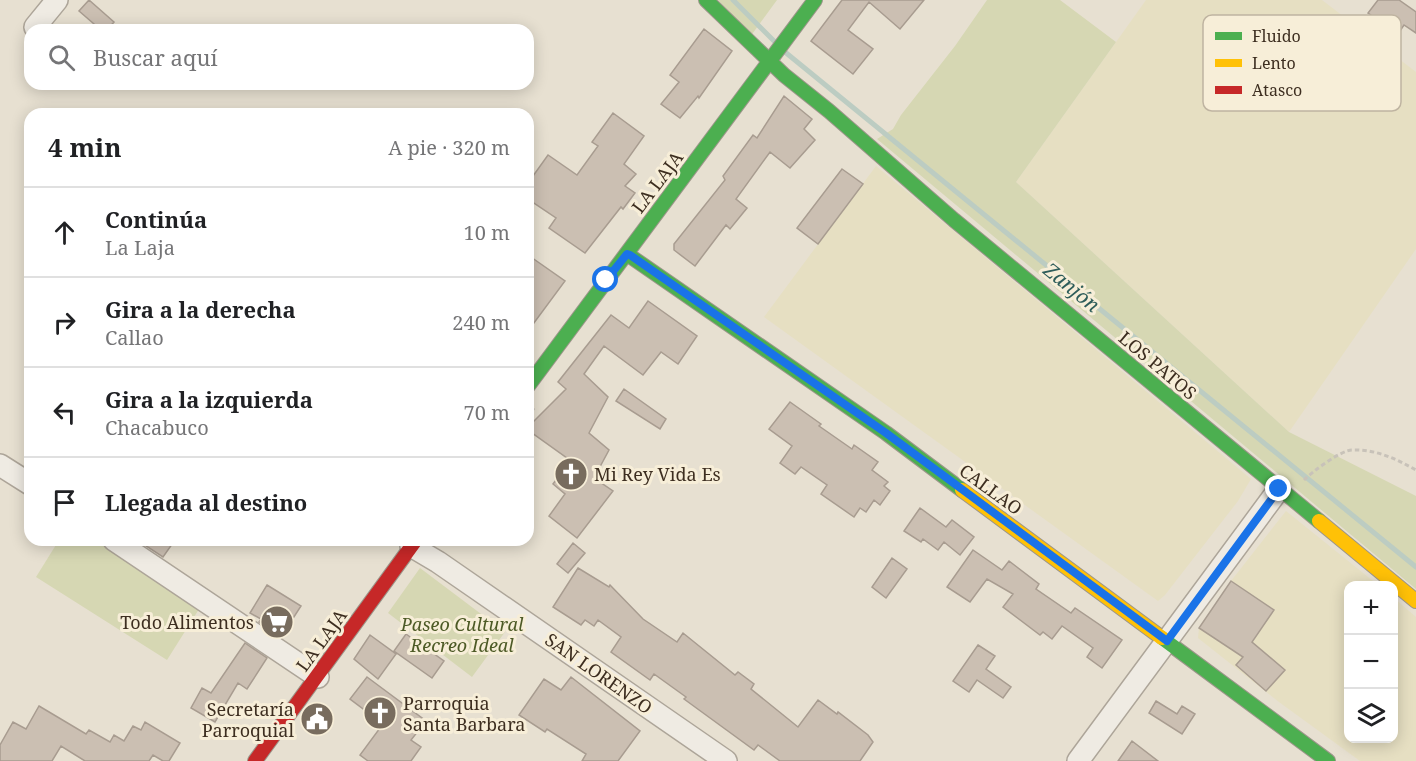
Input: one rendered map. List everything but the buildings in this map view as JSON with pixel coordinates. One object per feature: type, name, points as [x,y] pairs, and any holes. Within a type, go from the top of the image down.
[{"type":"street","points":[[37,24],[57,0]]},
{"type":"street","name":"LOS PATOS","points":[[706,0],[769,61],[954,220],[1416,601]]},
{"type":"street","name":"LA LAJA","points":[[534,378],[815,0]]},
{"type":"street","name":"CALLAO","points":[[627,254],[886,433],[1328,761]]},
{"type":"street","points":[[0,465],[24,480]]},
{"type":"street","points":[[1078,761],[1167,641],[1284,493]]},
{"type":"street","points":[[123,546],[318,676]]},
{"type":"street","name":"LA LAJA","points":[[255,761],[411,546]]},
{"type":"street","name":"SAN LORENZO","points":[[417,546],[726,761]]},
{"type":"path","points":[[1284,493],[1350,449],[1387,454],[1416,470]]},
{"type":"shaded area","points":[[1146,0],[1322,0],[1342,15],[1203,15],[1203,111],[1401,111],[1401,61],[1416,72],[1416,249],[1289,432],[1016,182]]},
{"type":"shaded area","points":[[876,166],[1251,479],[1238,501],[1158,601],[764,317]]},
{"type":"shaded area","points":[[1286,511],[1373,581],[1344,581],[1344,743],[1398,743],[1398,601],[1416,617],[1416,761],[1360,761],[1279,702],[1198,638],[1199,628],[1231,581]]},
{"type":"green space","points":[[718,0],[777,0],[750,37]]},
{"type":"green space","points":[[987,0],[1060,0],[1116,42],[1016,182],[1289,432],[1416,496],[1416,589],[877,139],[893,129]]},
{"type":"green space","points":[[55,546],[106,546],[201,606],[167,660],[36,577]]},
{"type":"green space","name":"Paseo Cultural Recreo Ideal","points":[[420,568],[505,632],[472,677],[388,613]]},
{"type":"waterway","name":"Zanjón","points":[[733,0],[774,41]]},
{"type":"waterway","name":"Zanjón","points":[[785,52],[1416,567]]},
{"type":"traffic: fast","points":[[706,0],[784,75],[829,111],[954,220],[1319,521]]},
{"type":"traffic: fast","points":[[534,378],[815,0]]},
{"type":"traffic: fast","points":[[627,254],[886,433],[962,490]]},
{"type":"traffic: fast","points":[[1162,638],[1328,761]]},
{"type":"traffic: slow","points":[[962,490],[1162,638]]},
{"type":"traffic: slow","points":[[1319,521],[1416,601]]},
{"type":"traffic: jam","points":[[255,761],[412,546]]},
{"type":"place","name":"Mi Rey Vida Es","points":[[571,474]]},
{"type":"place","name":"Todo Alimentos","points":[[277,622]]},
{"type":"place","name":"Parroquia Santa Barbara","points":[[380,713]]},
{"type":"place","name":"Secretaría Parroquial","points":[[317,719]]},
{"type":"route","points":[[606,280],[627,254],[630,255],[886,433],[1167,641],[1279,489]]}]
